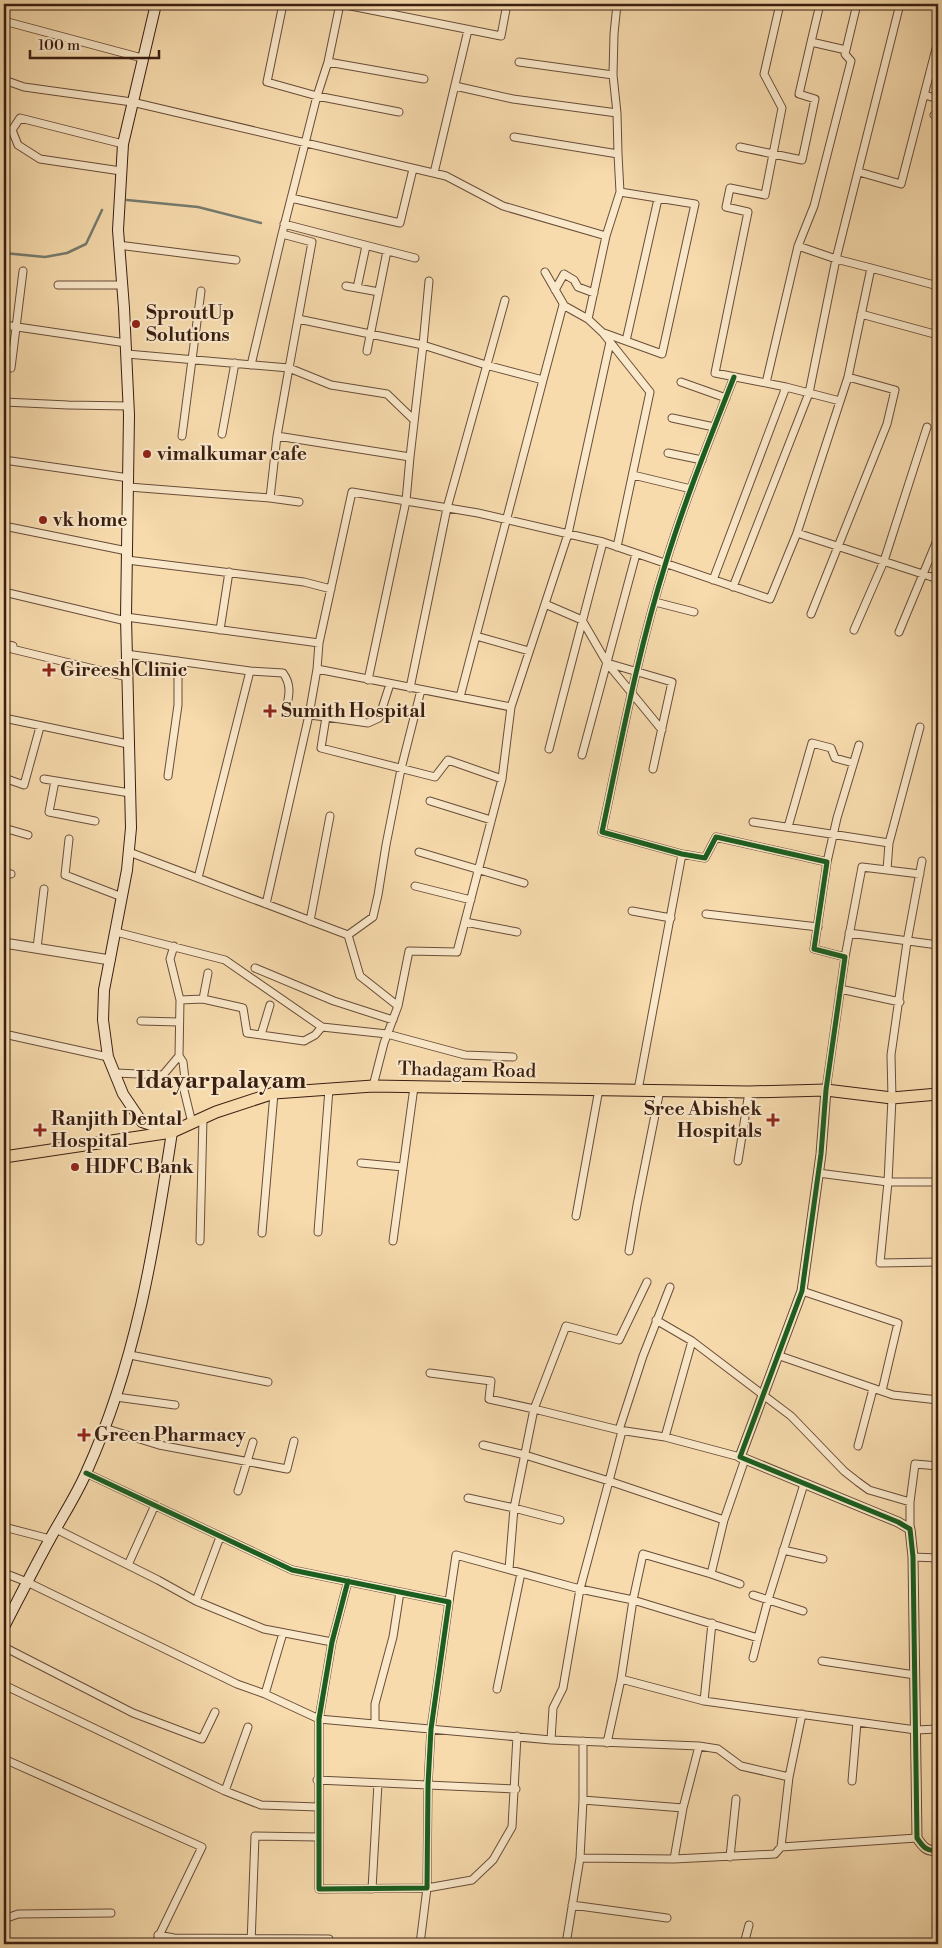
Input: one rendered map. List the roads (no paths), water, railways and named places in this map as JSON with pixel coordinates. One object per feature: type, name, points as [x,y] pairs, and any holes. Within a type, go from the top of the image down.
[{"type":"main road","points":[[4,1626],[86,1473],[116,1397],[130,1355],[142,1308],[155,1242],[172,1132],[142,1122],[123,1094],[108,1057],[103,1020],[104,990],[122,897],[131,828],[126,654],[129,482],[127,354],[118,245],[121,171],[123,144],[156,4]]},
{"type":"main road","name":"Thadagam Road","points":[[4,1157],[172,1132],[274,1093],[373,1086],[749,1092],[826,1090],[892,1098],[938,1094]]},
{"type":"street","points":[[284,4],[267,82],[317,96],[399,112]]},
{"type":"street","points":[[252,365],[284,224],[304,143],[328,62],[341,4],[378,7],[468,30],[501,36],[507,4]]},
{"type":"street","points":[[588,320],[606,236],[620,192],[617,113],[613,75],[614,34],[618,4]]},
{"type":"street","points":[[780,4],[764,74],[782,108],[765,195],[730,188],[726,207],[748,212],[715,373],[786,387],[840,401]]},
{"type":"street","points":[[740,147],[802,160],[815,99],[799,94],[820,4]]},
{"type":"street","points":[[766,384],[798,246],[814,206],[851,61],[845,54],[857,4]]},
{"type":"street","points":[[733,587],[809,393],[836,259],[900,4]]},
{"type":"street","points":[[4,21],[142,58]]},
{"type":"street","points":[[434,173],[468,30]]},
{"type":"street","points":[[811,42],[846,50]]},
{"type":"street","points":[[859,172],[901,184],[938,42]]},
{"type":"street","points":[[328,62],[424,80]]},
{"type":"street","points":[[519,62],[613,75]]},
{"type":"street","points":[[4,80],[24,87],[132,102],[446,176],[503,206],[606,236]]},
{"type":"street","points":[[455,86],[514,98],[617,113]]},
{"type":"street","points":[[925,95],[938,99]]},
{"type":"street","points":[[121,171],[40,159],[18,145],[12,130],[20,118],[123,144]]},
{"type":"street","points":[[514,137],[618,154]]},
{"type":"street","points":[[291,198],[400,223],[413,169]]},
{"type":"street","points":[[603,333],[662,354],[695,204],[620,192]]},
{"type":"street","points":[[626,341],[658,199]]},
{"type":"street","points":[[284,224],[415,258]]},
{"type":"street","points":[[270,498],[277,436],[312,242],[282,234]]},
{"type":"street","points":[[118,245],[236,260]]},
{"type":"street","points":[[357,288],[366,246]]},
{"type":"street","points":[[798,246],[836,259],[938,286]]},
{"type":"street","points":[[367,351],[387,251]]},
{"type":"street","points":[[266,904],[309,715],[317,669],[319,643],[352,492],[447,508],[603,542],[770,599],[797,533],[848,377],[871,268]]},
{"type":"street","points":[[11,368],[23,271]]},
{"type":"street","points":[[545,272],[564,305],[588,320],[603,333],[650,392],[617,547]]},
{"type":"street","points":[[555,290],[564,274],[574,280],[578,288],[594,293]]},
{"type":"street","points":[[368,680],[406,501],[429,281]]},
{"type":"street","points":[[58,285],[122,285]]},
{"type":"street","points":[[346,286],[378,292]]},
{"type":"street","points":[[182,436],[200,291]]},
{"type":"street","points":[[410,688],[447,508],[505,300]]},
{"type":"street","points":[[460,697],[564,305]]},
{"type":"street","points":[[861,314],[938,335]]},
{"type":"street","points":[[298,319],[423,344],[486,365],[543,380]]},
{"type":"street","points":[[4,325],[126,343]]},
{"type":"street","points":[[373,1086],[387,1034],[398,1006],[409,951],[457,952],[502,779],[511,707],[568,534],[610,342]]},
{"type":"street","points":[[127,354],[289,368],[331,385],[387,394],[414,420]]},
{"type":"street","points":[[222,434],[235,363]]},
{"type":"street","points":[[734,377],[691,489],[665,564],[637,672],[602,832],[682,854],[705,858],[716,837],[827,862]]},
{"type":"street","points":[[811,614],[887,424],[894,390],[848,377]]},
{"type":"street","points":[[681,382],[726,398]]},
{"type":"street","points":[[713,580],[786,387]]},
{"type":"street","points":[[4,402],[68,406],[128,406]]},
{"type":"street","points":[[672,418],[714,427]]},
{"type":"street","points":[[854,630],[884,561],[928,427]]},
{"type":"street","points":[[277,436],[410,457]]},
{"type":"street","points":[[668,453],[702,460]]},
{"type":"street","points":[[4,460],[129,482],[299,502]]},
{"type":"street","points":[[633,475],[691,489]]},
{"type":"street","points":[[4,526],[127,555],[304,582],[331,589]]},
{"type":"street","points":[[797,533],[938,578]]},
{"type":"street","points":[[898,632],[938,538]]},
{"type":"street","points":[[549,749],[603,542]]},
{"type":"street","points":[[582,755],[636,554]]},
{"type":"street","points":[[220,630],[229,572]]},
{"type":"street","points":[[4,592],[126,619],[319,643]]},
{"type":"street","points":[[655,602],[694,612]]},
{"type":"street","points":[[545,604],[582,620],[607,663],[662,730]]},
{"type":"street","points":[[476,636],[529,651]]},
{"type":"street","points":[[4,644],[13,646],[12,649],[127,677]]},
{"type":"street","points":[[126,654],[250,671],[283,673],[289,681],[289,697],[286,710],[368,723],[380,718],[390,684]]},
{"type":"street","points":[[168,776],[178,705],[178,661]]},
{"type":"street","points":[[607,663],[672,682],[653,769]]},
{"type":"street","points":[[317,669],[511,707]]},
{"type":"street","points":[[198,878],[250,671]]},
{"type":"street","points":[[348,935],[373,916],[401,769],[421,690]]},
{"type":"street","points":[[326,717],[321,748],[436,777],[448,760],[502,779]]},
{"type":"street","points":[[4,718],[128,744]]},
{"type":"street","points":[[4,778],[24,785],[40,727]]},
{"type":"street","points":[[887,870],[889,843],[920,727]]},
{"type":"street","points":[[788,827],[812,743],[831,748],[835,758],[853,763]]},
{"type":"street","points":[[845,957],[814,949],[833,834],[859,745]]},
{"type":"street","points":[[44,779],[130,793]]},
{"type":"street","points":[[55,781],[49,812],[95,821]]},
{"type":"street","points":[[430,801],[491,820]]},
{"type":"street","points":[[310,921],[330,816]]},
{"type":"street","points":[[753,822],[889,843]]},
{"type":"street","points":[[4,828],[28,835]]},
{"type":"street","points":[[69,839],[65,875],[122,897]]},
{"type":"street","points":[[129,852],[348,935]]},
{"type":"street","points":[[419,852],[524,883]]},
{"type":"street","points":[[638,1090],[672,918],[682,854]]},
{"type":"street","points":[[922,861],[891,1054],[892,1098],[888,1182],[880,1263],[938,1262]]},
{"type":"street","points":[[711,1574],[742,1458],[777,1355],[802,1291],[840,989],[862,867],[920,874]]},
{"type":"street","points":[[415,886],[471,900]]},
{"type":"street","points":[[37,948],[44,889]]},
{"type":"street","points":[[632,911],[672,918]]},
{"type":"street","points":[[706,914],[818,927]]},
{"type":"street","points":[[465,922],[517,932]]},
{"type":"street","points":[[116,932],[225,960],[322,1027],[387,1034],[465,1055],[513,1057]]},
{"type":"street","points":[[849,933],[938,945]]},
{"type":"street","points":[[348,935],[360,976],[398,1006]]},
{"type":"street","points":[[4,943],[110,960]]},
{"type":"street","points":[[174,946],[170,959],[180,1000],[178,1056],[182,1062],[185,1079],[183,1086],[197,1121],[200,1241]]},
{"type":"street","points":[[255,968],[334,1001],[393,1020]]},
{"type":"street","points":[[203,999],[208,973]]},
{"type":"street","points":[[840,989],[900,1002]]},
{"type":"street","points":[[180,1000],[203,999],[243,1008],[246,1033],[304,1041],[315,1035],[322,1027]]},
{"type":"street","points":[[261,1035],[270,1005]]},
{"type":"street","points":[[141,1021],[179,1022]]},
{"type":"street","points":[[4,1034],[108,1057]]},
{"type":"street","points":[[114,1073],[163,1075],[178,1056]]},
{"type":"street","points":[[392,1241],[414,1086]]},
{"type":"street","points":[[318,1232],[329,1089]]},
{"type":"street","points":[[576,1216],[599,1089]]},
{"type":"street","points":[[629,1251],[660,1090]]},
{"type":"street","points":[[738,1161],[749,1092]]},
{"type":"street","points":[[262,1233],[274,1093]]},
{"type":"street","points":[[361,1163],[403,1167]]},
{"type":"street","points":[[818,1173],[888,1182],[938,1182]]},
{"type":"street","points":[[509,1569],[514,1508],[534,1409],[566,1326],[619,1340],[646,1282]]},
{"type":"street","points":[[551,1740],[553,1708],[563,1688],[580,1589],[621,1430],[656,1320],[670,1287]]},
{"type":"street","points":[[802,1291],[898,1323],[882,1391]]},
{"type":"street","points":[[656,1320],[692,1341],[791,1416],[844,1471],[869,1490],[910,1502]]},
{"type":"street","points":[[665,1437],[692,1341]]},
{"type":"street","points":[[130,1355],[268,1382]]},
{"type":"street","points":[[777,1355],[893,1395],[937,1400],[938,1389]]},
{"type":"street","points":[[430,1373],[491,1381],[489,1399],[621,1430],[665,1437],[742,1458],[898,1522],[910,1529]]},
{"type":"street","points":[[858,1446],[873,1389]]},
{"type":"street","points":[[116,1397],[175,1405]]},
{"type":"street","points":[[104,1428],[159,1445],[287,1469],[294,1441]]},
{"type":"street","points":[[238,1492],[253,1442]]},
{"type":"street","points":[[483,1445],[525,1455],[609,1481],[724,1520]]},
{"type":"street","points":[[938,1466],[915,1464],[910,1502],[913,1557],[917,1838],[924,1848],[932,1851],[938,1850]]},
{"type":"street","points":[[86,1473],[292,1570],[449,1602]]},
{"type":"street","points":[[753,1658],[768,1600],[804,1484]]},
{"type":"street","points":[[468,1498],[560,1520]]},
{"type":"street","points":[[128,1565],[155,1505]]},
{"type":"street","points":[[4,1527],[50,1539]]},
{"type":"street","points":[[56,1529],[196,1601],[264,1629],[332,1642]]},
{"type":"street","points":[[196,1601],[220,1537]]},
{"type":"street","points":[[783,1550],[823,1559]]},
{"type":"street","points":[[607,1742],[643,1554],[740,1584]]},
{"type":"street","points":[[420,1944],[427,1888],[428,1785],[431,1729],[456,1555],[580,1589],[633,1600],[758,1638]]},
{"type":"street","points":[[913,1557],[938,1558]]},
{"type":"street","points":[[497,1689],[521,1572]]},
{"type":"street","points":[[4,1574],[27,1582],[237,1684],[265,1694],[319,1719],[551,1740],[699,1746],[718,1749],[741,1766],[788,1777]]},
{"type":"street","points":[[348,1581],[332,1642],[319,1719],[319,1889],[427,1888],[472,1880],[493,1860],[512,1827],[516,1789],[517,1736]]},
{"type":"street","points":[[375,1724],[375,1704],[393,1637],[400,1592]]},
{"type":"street","points":[[754,1596],[804,1611]]},
{"type":"street","points":[[704,1701],[712,1623]]},
{"type":"street","points":[[265,1694],[283,1633]]},
{"type":"street","points":[[4,1647],[133,1713],[202,1739],[215,1712]]},
{"type":"street","points":[[822,1661],[915,1675]]},
{"type":"street","points":[[620,1679],[704,1701],[916,1730],[938,1729]]},
{"type":"street","points":[[4,1685],[225,1791],[261,1805],[318,1807]]},
{"type":"street","points":[[580,1858],[730,1858],[774,1854],[781,1847],[788,1777],[802,1714]]},
{"type":"street","points":[[852,1781],[857,1722]]},
{"type":"street","points":[[225,1791],[248,1727]]},
{"type":"street","points":[[566,1944],[580,1858],[583,1800],[583,1741]]},
{"type":"street","points":[[674,1859],[683,1808],[699,1746]]},
{"type":"street","points":[[4,1759],[202,1848],[155,1944]]},
{"type":"street","points":[[318,1780],[516,1789]]},
{"type":"street","points":[[372,1889],[378,1783]]},
{"type":"street","points":[[730,1858],[736,1799]]},
{"type":"street","points":[[583,1800],[683,1808]]},
{"type":"street","points":[[251,1942],[255,1836],[318,1837]]},
{"type":"street","points":[[781,1847],[917,1838]]},
{"type":"street","points":[[572,1905],[667,1918]]},
{"type":"street","points":[[4,1919],[18,1914],[111,1913]]},
{"type":"street","points":[[744,1944],[749,1925]]},
{"type":"street","points":[[158,1935],[200,1941],[251,1942],[329,1939]]},
{"type":"waterway","points":[[127,200],[198,207],[261,223]]},
{"type":"waterway","points":[[4,253],[45,257],[67,253],[86,244],[102,210]]},
{"type":"place","name":"SproutUp Solutions","points":[[136,324]]},
{"type":"place","name":"vimalkumar cafe","points":[[147,454]]},
{"type":"place","name":"vk home","points":[[43,520]]},
{"type":"place","name":"Gireesh Clinic","points":[[49,670]]},
{"type":"place","name":"Sumith Hospital","points":[[270,711]]},
{"type":"place","name":"Sree Abishek Hospitals","points":[[773,1120]]},
{"type":"place","name":"Ranjith Dental Hospital","points":[[40,1130]]},
{"type":"place","name":"HDFC Bank","points":[[75,1167]]},
{"type":"place","name":"Green Pharmacy","points":[[84,1435]]},
{"type":"district","name":"Idayarpalayam","points":[[221,1081]]}]
